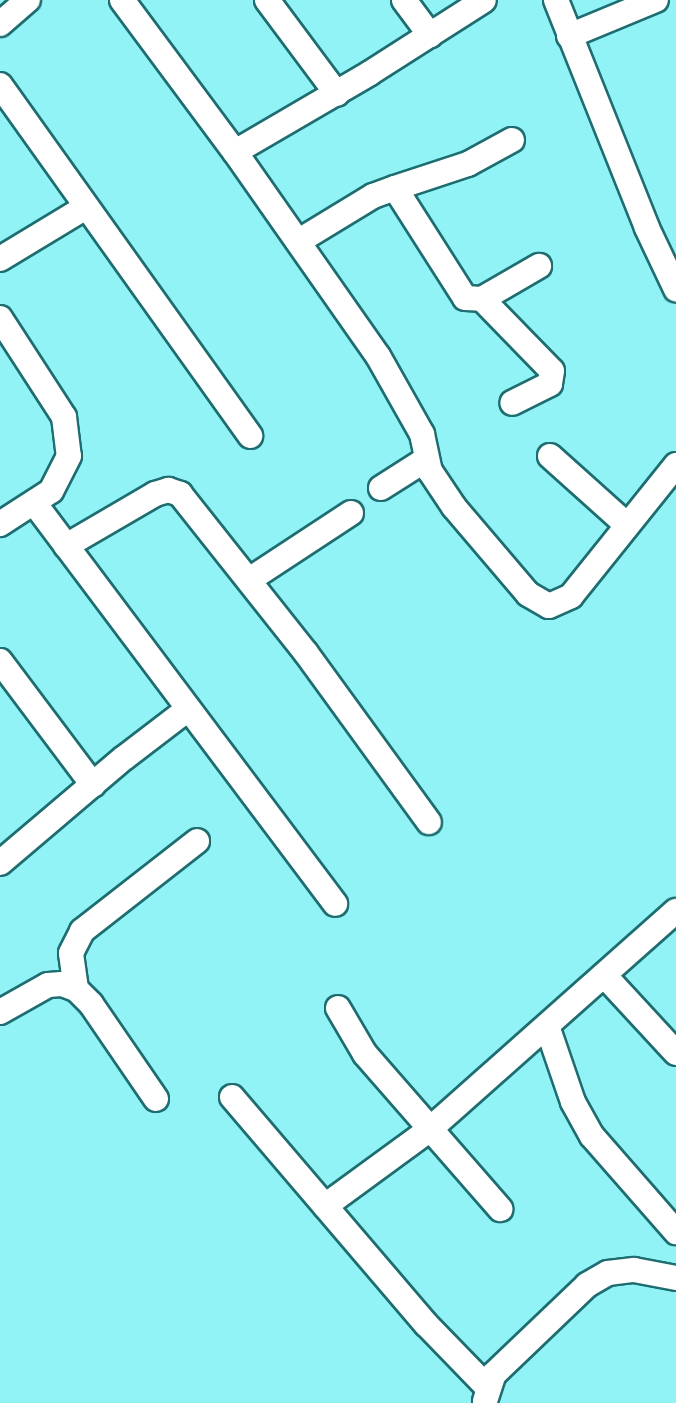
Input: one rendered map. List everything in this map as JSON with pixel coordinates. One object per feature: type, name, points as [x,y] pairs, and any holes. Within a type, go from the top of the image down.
[{"type":"street","points":[[2,18],[28,0]]},
{"type":"street","points":[[122,0],[299,241],[411,410],[424,442],[425,460],[470,529],[528,594],[549,606],[571,596],[676,465]]},
{"type":"street","points":[[267,0],[337,94]]},
{"type":"street","points":[[404,0],[430,35]]},
{"type":"street","points":[[235,152],[337,94],[484,0]]},
{"type":"street","points":[[556,0],[647,228],[676,289]]},
{"type":"street","points":[[569,36],[656,0]]},
{"type":"street","points":[[0,85],[250,436]]},
{"type":"street","points":[[299,241],[373,196],[468,164],[512,140]]},
{"type":"street","points":[[395,188],[461,294],[471,301],[482,299],[539,266]]},
{"type":"street","points":[[0,259],[86,207]]},
{"type":"street","points":[[482,299],[552,371],[550,384],[512,403]]},
{"type":"street","points":[[0,318],[64,417],[69,456],[51,491],[0,524]]},
{"type":"street","points":[[550,456],[627,525]]},
{"type":"street","points":[[381,488],[425,460]]},
{"type":"street","points":[[66,546],[155,494],[168,490],[191,504],[429,822]]},
{"type":"street","points":[[35,504],[335,904]]},
{"type":"street","points":[[249,580],[351,513]]},
{"type":"street","points":[[0,661],[93,785]]},
{"type":"street","points":[[2,858],[188,709]]},
{"type":"street","points":[[76,989],[71,953],[82,931],[197,841]]},
{"type":"street","points":[[325,1206],[429,1130],[676,911]]},
{"type":"street","points":[[604,975],[676,1053]]},
{"type":"street","points":[[0,1012],[48,985],[62,984],[76,989],[91,1004],[156,1099]]},
{"type":"street","points":[[338,1008],[359,1045],[500,1209]]},
{"type":"street","points":[[547,1026],[573,1102],[592,1136],[676,1232]]},
{"type":"street","points":[[232,1097],[487,1395]]},
{"type":"street","points":[[487,1395],[494,1374],[587,1285],[608,1273],[634,1270],[676,1278]]}]
